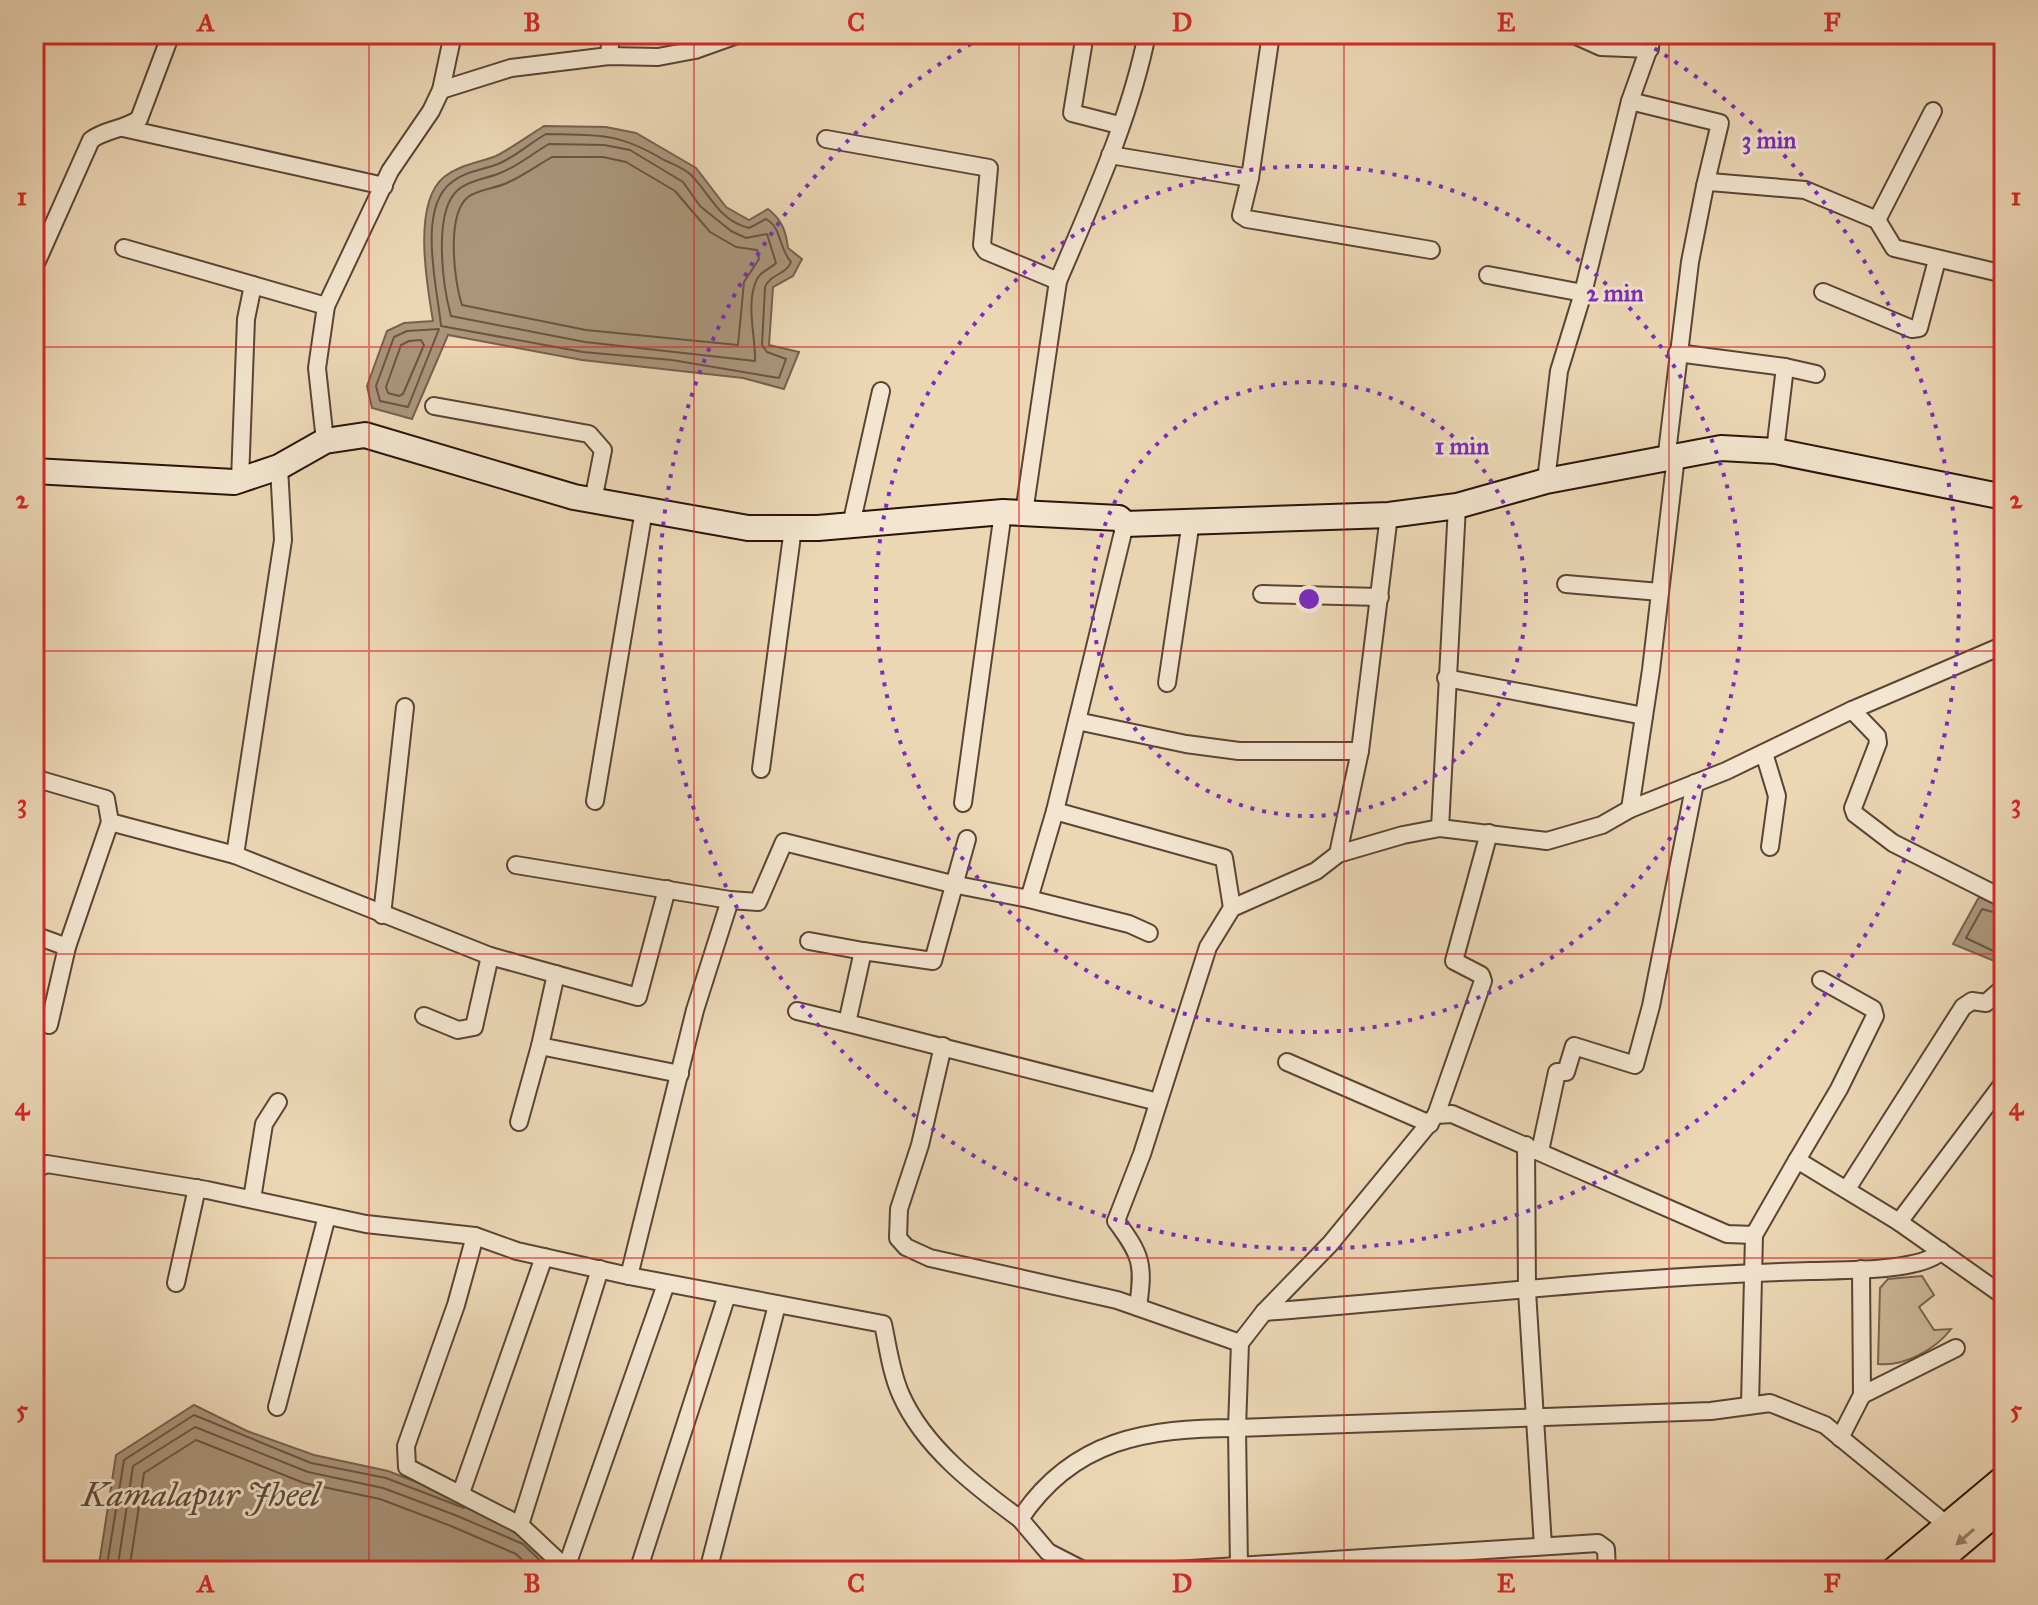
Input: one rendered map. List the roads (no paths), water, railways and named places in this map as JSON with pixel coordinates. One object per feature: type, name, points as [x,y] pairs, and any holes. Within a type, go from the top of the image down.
[{"type":"main road","points":[[1894,1571],[2004,1479]]},
{"type":"main road","points":[[1926,1571],[2004,1505]]},
{"type":"street","points":[[34,268],[91,140],[102,132],[123,128],[139,119],[171,34]]},
{"type":"street","points":[[325,441],[317,368],[326,306],[384,186],[441,90],[453,34]]},
{"type":"street","points":[[609,56],[611,34]]},
{"type":"street","points":[[441,90],[511,68],[609,56],[658,57],[695,50],[740,34]]},
{"type":"street","points":[[1085,34],[1072,113],[1119,125]]},
{"type":"street","points":[[963,803],[1013,513],[1058,281],[1110,155],[1138,76],[1147,34]]},
{"type":"street","points":[[1271,34],[1250,178],[1241,215],[1247,219],[1431,250]]},
{"type":"street","points":[[1546,481],[1559,371],[1583,293],[1630,101],[1652,42],[1601,47],[1572,34]]},
{"type":"street","points":[[1630,101],[1720,123],[1705,186],[1677,353],[1660,592],[1630,809]]},
{"type":"street","points":[[1877,220],[1933,111]]},
{"type":"street","points":[[123,128],[384,186]]},
{"type":"street","points":[[826,139],[989,168],[982,245],[986,251],[1058,281]]},
{"type":"street","points":[[1110,155],[1250,178]]},
{"type":"street","points":[[1705,186],[1716,181],[1805,190],[1877,220],[1894,248],[2004,274]]},
{"type":"street","points":[[124,248],[326,306]]},
{"type":"street","points":[[1823,292],[1912,329],[1919,328],[1937,260]]},
{"type":"street","points":[[1488,275],[1583,293]]},
{"type":"street","points":[[240,480],[246,319],[253,285]]},
{"type":"street","points":[[1677,353],[1816,374]]},
{"type":"street","points":[[1775,451],[1785,367]]},
{"type":"street","points":[[851,525],[881,391]]},
{"type":"street","points":[[434,406],[589,434],[603,450],[593,501]]},
{"type":"street","points":[[34,471],[234,482],[279,467],[325,441],[365,435],[418,448],[498,477],[593,501],[748,528],[851,525],[1013,513],[1119,518],[1125,524],[1389,515],[1457,506],[1546,481],[1721,448],[1775,451],[2004,497]]},
{"type":"street","points":[[235,855],[283,540],[279,467]]},
{"type":"street","points":[[1440,828],[1457,506]]},
{"type":"street","points":[[595,801],[644,510]]},
{"type":"street","points":[[1338,854],[1360,751],[1389,515]]},
{"type":"street","points":[[1167,683],[1191,521]]},
{"type":"street","points":[[1029,899],[1055,811],[1125,524]]},
{"type":"street","points":[[761,769],[793,528]]},
{"type":"street","points":[[1566,584],[1660,592]]},
{"type":"street","points":[[1262,594],[1380,597]]},
{"type":"street","points":[[1138,1307],[1143,1268],[1132,1242],[1116,1221],[1208,947],[1232,908],[1316,871],[1338,854],[1440,828],[1547,841],[1602,825],[1630,809],[1764,753],[1852,710],[2004,645]]},
{"type":"street","points":[[1446,678],[1644,716]]},
{"type":"street","points":[[382,915],[405,707]]},
{"type":"street","points":[[1852,710],[1877,736],[1853,808],[1855,814],[1893,843],[2004,899]]},
{"type":"street","points":[[1077,721],[1186,744],[1239,751],[1360,751]]},
{"type":"street","points":[[1764,753],[1777,796],[1770,847]]},
{"type":"street","points":[[34,778],[106,799],[110,822],[67,947],[49,1025]]},
{"type":"street","points":[[1543,1546],[1527,1291],[1533,1148],[1557,1072],[1566,1072],[1574,1046],[1635,1065],[1651,1006],[1695,783]]},
{"type":"street","points":[[1055,811],[1224,858],[1232,908]]},
{"type":"street","points":[[110,822],[235,855],[490,956],[638,997],[667,889]]},
{"type":"street","points":[[1239,1567],[1237,1428],[1240,1343],[1264,1312],[1330,1244],[1433,1119],[1483,981],[1481,975],[1454,961],[1489,833]]},
{"type":"street","points":[[809,941],[933,961],[967,839]]},
{"type":"street","points":[[516,865],[758,902],[784,842],[952,884],[1029,899],[1129,924],[1149,933]]},
{"type":"street","points":[[629,1276],[695,1010],[730,900]]},
{"type":"street","points":[[34,935],[67,947]]},
{"type":"street","points":[[847,1023],[863,951]]},
{"type":"street","points":[[424,1016],[458,1030],[474,1027],[490,956]]},
{"type":"street","points":[[519,1122],[556,974]]},
{"type":"street","points":[[1750,1405],[1756,1272],[1754,1235],[1839,1089],[1875,1016],[1873,1009],[1821,980]]},
{"type":"street","points":[[1847,1189],[1963,1007],[1972,1001],[1986,1003],[2004,987]]},
{"type":"street","points":[[797,1011],[1158,1102]]},
{"type":"street","points":[[540,1046],[680,1074]]},
{"type":"street","points":[[943,1046],[920,1145],[899,1209],[898,1238],[906,1247],[930,1258],[1138,1307],[1240,1343]]},
{"type":"street","points":[[1287,1062],[1433,1119],[1452,1114],[1727,1234],[1754,1235]]},
{"type":"street","points":[[1899,1222],[2004,1082]]},
{"type":"street","points":[[252,1199],[264,1124],[278,1102]]},
{"type":"street","points":[[1797,1160],[1899,1222],[2004,1296]]},
{"type":"street","points":[[34,1170],[47,1164],[197,1188],[366,1224],[475,1236],[544,1257],[666,1284],[883,1324],[901,1396],[929,1439],[981,1490],[1020,1519],[1048,1552],[1085,1571]]},
{"type":"street","points":[[176,1283],[197,1188]]},
{"type":"street","points":[[277,1407],[327,1216]]},
{"type":"street","points":[[475,1236],[405,1457],[407,1467],[520,1525],[568,1570],[666,1284]]},
{"type":"street","points":[[1264,1312],[1756,1272],[1861,1269],[1930,1261],[1941,1251]]},
{"type":"street","points":[[461,1493],[544,1257]]},
{"type":"street","points":[[520,1525],[600,1269]]},
{"type":"street","points":[[1840,1438],[1862,1395],[1861,1269]]},
{"type":"street","points":[[638,1571],[727,1295]]},
{"type":"street","points":[[708,1571],[777,1305]]},
{"type":"street","points":[[1862,1395],[1956,1348]]},
{"type":"street","points":[[1020,1519],[1038,1491],[1081,1456],[1116,1440],[1202,1428],[1711,1411],[1770,1403],[1825,1425],[1947,1525]]},
{"type":"street","points":[[1160,1571],[1598,1543],[1606,1549],[1607,1571]]},
{"type":"water","points":[[544,126],[606,127],[636,133],[696,168],[726,207],[749,220],[768,209],[777,217],[788,248],[802,259],[793,276],[773,287],[769,345],[799,352],[784,389],[743,378],[582,360],[448,335],[412,419],[372,408],[367,386],[387,331],[404,323],[433,321],[424,245],[428,205],[434,189],[450,173],[496,156]]},
{"type":"water","points":[[1979,897],[2004,908],[2004,965],[1953,944]]},
{"type":"water","name":"Kamalapur Jheel","points":[[194,1405],[247,1431],[314,1455],[388,1471],[534,1528],[576,1571],[98,1571],[116,1455]]}]
